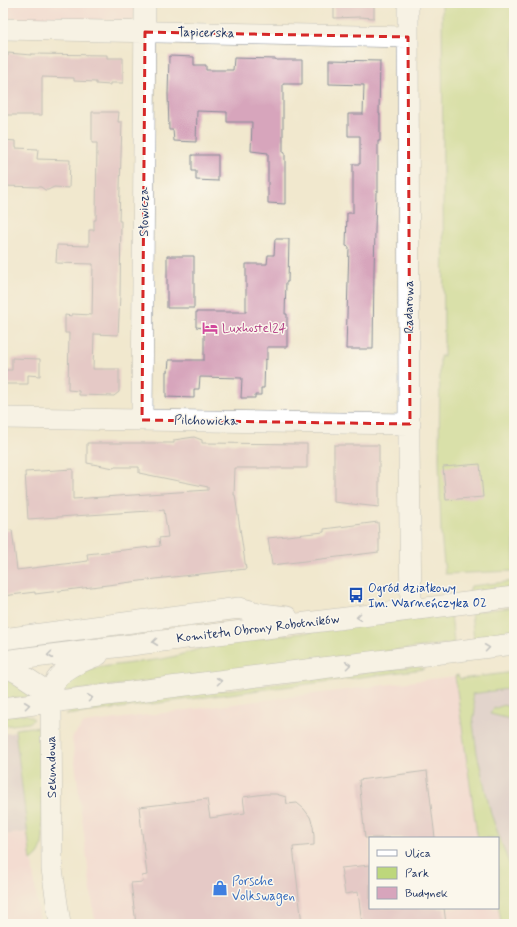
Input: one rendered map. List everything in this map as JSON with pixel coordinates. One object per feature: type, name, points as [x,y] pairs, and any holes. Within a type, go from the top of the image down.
[{"type":"street","name":"Słowicza","points":[[142,420],[145,3]]},
{"type":"street","name":"Radarowa","points":[[408,3],[411,610]]},
{"type":"street","name":"Tapicerska","points":[[3,29],[408,37]]},
{"type":"street","name":"Pilchowicka","points":[[3,418],[410,424]]},
{"type":"street","name":"Komitetu Obrony Robotników","points":[[3,662],[514,597]]},
{"type":"street","points":[[3,639],[239,608],[262,614],[286,616],[290,625]]},
{"type":"street","points":[[3,708],[514,644]]},
{"type":"street","name":"Sekundowa","points":[[60,924],[52,869],[51,702],[53,686],[56,679],[61,674],[116,647]]},
{"type":"street","points":[[3,665],[40,687],[51,702]]},
{"type":"highlighted area","points":[[145,32],[408,37],[410,424],[142,420]]},
{"type":"shaded area","points":[[3,3],[135,3],[134,21],[3,18]]},
{"type":"shaded area","points":[[455,676],[478,837],[369,837],[369,909],[499,909],[501,924],[95,924],[72,738],[84,723]]},
{"type":"shaded area","points":[[514,688],[514,924],[501,924],[499,909],[499,837],[478,837],[477,835],[458,696]]},
{"type":"shaded area","points":[[15,732],[28,832],[3,835],[3,734]]},
{"type":"shaded area","points":[[28,832],[40,924],[3,924],[3,835]]},
{"type":"green space","points":[[442,3],[514,3],[514,571],[445,574],[441,534],[439,458],[440,356],[444,356]]},
{"type":"green space","points":[[514,581],[514,588],[469,593],[471,586]]},
{"type":"green space","points":[[514,607],[514,635],[474,640],[471,612]]},
{"type":"green space","points":[[451,614],[454,643],[62,692],[64,682],[86,669],[162,659],[215,644]]},
{"type":"green space","points":[[418,666],[424,669],[66,715],[72,709]]},
{"type":"green space","points":[[514,672],[514,688],[472,694],[475,711],[473,723],[477,753],[491,814],[510,866],[514,902],[514,924],[501,924],[499,909],[499,837],[478,837],[477,835],[455,676],[458,675],[460,679]]},
{"type":"green space","points":[[3,676],[21,682],[34,696],[3,700]]},
{"type":"green space","points":[[504,705],[514,710],[514,720],[490,714],[493,709]]},
{"type":"green space","points":[[26,714],[34,719],[29,723],[3,726],[3,716]]},
{"type":"green space","points":[[31,727],[41,728],[43,838],[40,851],[31,861],[15,729]]},
{"type":"building","points":[[334,3],[374,3],[374,18],[334,18]]},
{"type":"building","points":[[8,53],[31,55],[107,55],[107,58],[123,58],[123,83],[110,83],[110,85],[96,84],[96,82],[74,81],[74,78],[42,77],[42,115],[3,115],[3,56],[8,56]]},
{"type":"building","points":[[169,56],[194,57],[194,65],[206,65],[206,70],[233,70],[234,58],[302,60],[302,84],[283,84],[285,204],[268,203],[268,153],[251,151],[252,122],[227,122],[227,112],[197,111],[196,142],[174,141],[173,130],[169,130]]},
{"type":"building","points":[[329,60],[380,61],[380,141],[378,141],[378,192],[376,192],[373,349],[346,349],[349,247],[346,246],[347,213],[353,213],[353,164],[360,164],[360,136],[348,136],[348,114],[363,114],[364,85],[329,84]]},
{"type":"building","points":[[92,112],[119,112],[118,122],[122,122],[119,221],[121,221],[120,295],[118,335],[94,334],[93,369],[119,369],[119,392],[114,396],[79,395],[79,391],[68,390],[69,333],[65,333],[65,315],[92,315],[93,264],[56,263],[57,245],[89,246],[89,230],[94,230],[94,220],[96,220],[97,143],[92,143]]},
{"type":"building","points":[[3,140],[16,141],[16,148],[38,149],[37,159],[70,160],[69,188],[54,187],[45,190],[41,187],[3,186]]},
{"type":"building","points":[[192,155],[218,155],[218,181],[196,180],[196,171],[192,171]]},
{"type":"building","points":[[275,239],[289,239],[288,282],[286,282],[285,314],[287,314],[287,347],[267,347],[264,388],[261,388],[261,395],[255,395],[255,398],[241,398],[242,378],[200,377],[199,389],[194,389],[194,398],[166,397],[166,371],[168,371],[169,360],[204,360],[204,328],[196,327],[196,312],[246,312],[246,264],[267,264],[268,255],[274,255]]},
{"type":"building","points":[[167,256],[194,256],[194,308],[167,308]]},
{"type":"building","points":[[12,358],[40,359],[40,376],[28,375],[28,384],[3,384],[3,370],[12,370]]},
{"type":"building","points":[[194,437],[202,440],[202,443],[307,444],[307,468],[235,468],[234,495],[246,569],[35,594],[35,592],[3,596],[3,531],[12,530],[17,570],[88,561],[87,554],[160,546],[159,538],[168,537],[164,510],[28,519],[25,472],[73,469],[73,499],[208,490],[208,487],[139,473],[139,467],[114,468],[87,463],[87,443],[174,443],[174,440]]},
{"type":"building","points":[[334,445],[379,445],[379,507],[334,502]]},
{"type":"building","points":[[480,464],[483,497],[446,500],[443,467]]},
{"type":"building","points":[[378,522],[379,552],[272,565],[268,538],[324,532],[324,529]]},
{"type":"building","points":[[427,771],[435,837],[365,838],[359,780]]},
{"type":"building","points":[[276,794],[286,797],[287,804],[297,803],[310,817],[313,826],[314,845],[293,847],[302,924],[136,924],[131,883],[143,882],[142,876],[147,875],[139,807],[207,799],[210,818],[245,813],[243,797]]},
{"type":"building","points":[[369,865],[369,909],[444,909],[446,924],[362,924],[358,892],[345,894],[341,868]]},
{"type":"place","name":"Luxhostel24","points":[[210,328]]},
{"type":"place","name":"Ogród działkowy Im. Warneńczyka 02","points":[[356,595]]},
{"type":"place","name":"Porsche Volkswagen","points":[[220,888]]}]
